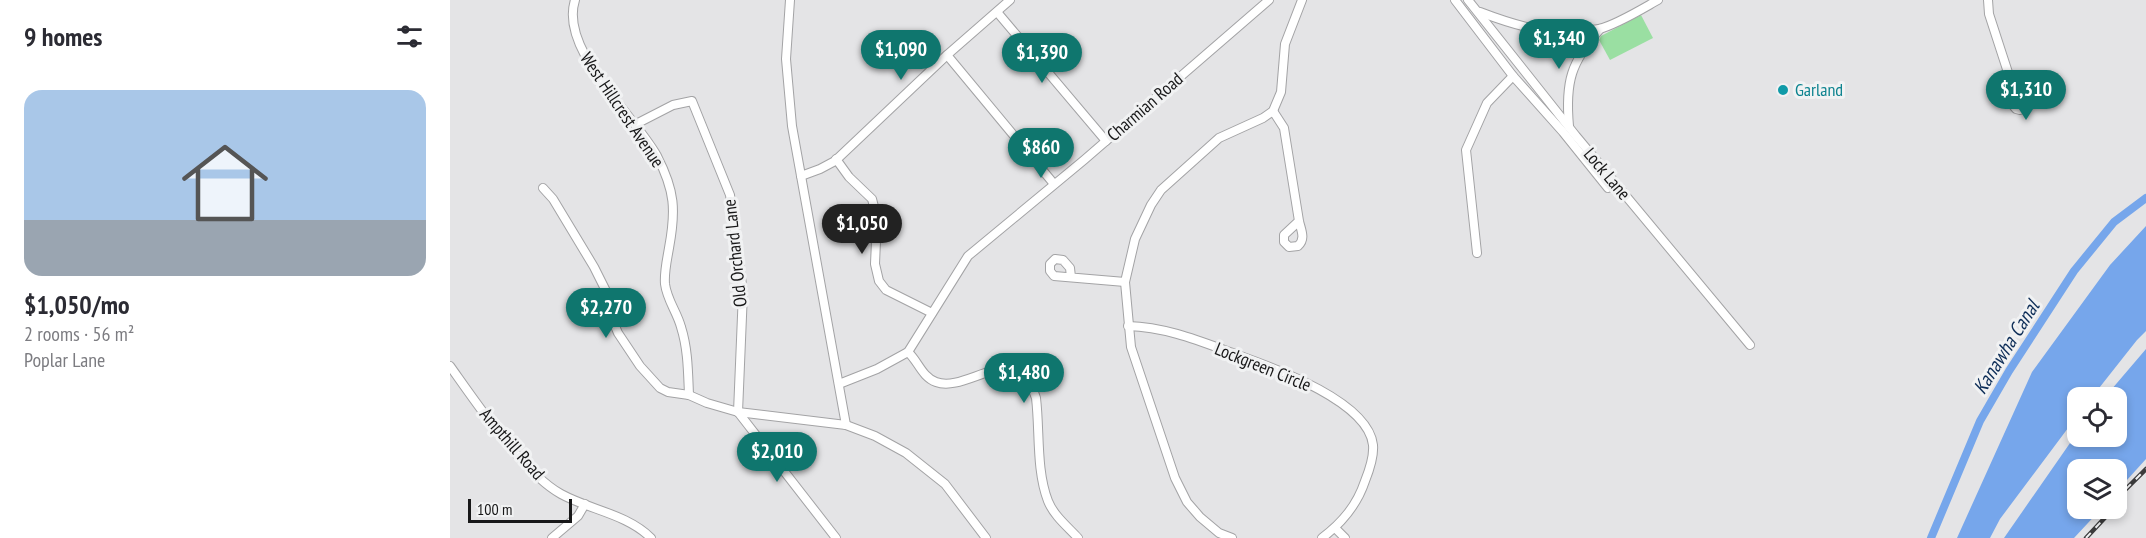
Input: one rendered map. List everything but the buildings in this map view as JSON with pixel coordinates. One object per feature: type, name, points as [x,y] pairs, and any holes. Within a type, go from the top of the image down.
[{"type":"street","name":"West Hillcrest Avenue","points":[[575,0],[573,27],[582,53],[636,124],[668,181],[674,219],[665,286],[682,330],[687,355],[688,395]]},
{"type":"street","points":[[790,0],[786,59],[787,89],[846,425]]},
{"type":"street","points":[[998,10],[1003,0]]},
{"type":"street","points":[[801,176],[820,169],[836,159],[947,55],[1010,0]]},
{"type":"street","name":"Charmian Road","points":[[839,384],[877,369],[908,352],[968,256],[1106,141],[1269,0]]},
{"type":"street","points":[[1232,538],[1219,533],[1200,518],[1187,502],[1175,478],[1131,347],[1125,282],[1135,239],[1151,205],[1161,190],[1219,138],[1273,111],[1281,92],[1285,44],[1302,0]]},
{"type":"street","points":[[1455,0],[1513,76],[1563,132],[1608,188]]},
{"type":"street","name":"Lock Lane","points":[[1468,0],[1569,127],[1750,345]]},
{"type":"street","points":[[1569,127],[1567,98],[1573,67],[1586,44],[1600,29],[1658,0]]},
{"type":"street","points":[[1988,0],[1989,14],[2015,94]]},
{"type":"street","points":[[998,10],[1106,141]]},
{"type":"street","points":[[1479,12],[1530,30],[1560,32],[1600,29]]},
{"type":"street","points":[[947,55],[1054,184]]},
{"type":"street","points":[[1477,253],[1466,150],[1487,103],[1513,76]]},
{"type":"street","name":"Old Orchard Lane","points":[[636,124],[673,105],[692,101],[730,195],[743,292],[738,412]]},
{"type":"street","points":[[1273,111],[1284,128],[1299,221]]},
{"type":"street","points":[[836,159],[849,177],[872,199],[877,218],[875,264],[879,281],[886,290],[932,313]]},
{"type":"street","points":[[543,188],[553,199],[594,267],[609,297],[612,319],[618,333],[640,366],[660,388],[738,412],[846,425],[884,441],[932,472],[958,499],[986,538]]},
{"type":"street","points":[[1071,277],[1125,282]]},
{"type":"street","name":"Lockgreen Circle","points":[[1128,326],[1173,332],[1286,372],[1354,412],[1368,431],[1373,446],[1370,464],[1360,495],[1344,520],[1322,538]]},
{"type":"street","points":[[908,352],[928,379],[939,384],[998,369],[1013,371],[1025,378],[1032,386],[1036,398],[1043,478],[1048,502],[1078,538]]},
{"type":"street","name":"Ampthill Road","points":[[450,366],[478,405],[536,476],[561,494],[632,523],[651,538]]},
{"type":"street","points":[[738,412],[836,538]]},
{"type":"street","points":[[552,538],[578,516],[585,504]]},
{"type":"street","points":[[1335,528],[1345,538]]},
{"type":"green space","points":[[1641,15],[1653,38],[1610,60],[1599,40],[1601,36]]},
{"type":"water","points":[[2146,226],[2146,331],[2100,387],[2067,387],[2067,429],[2000,519],[1990,538],[1957,538],[2032,372],[2110,265]]},
{"type":"water","points":[[2146,349],[2146,459],[2127,480],[2127,459],[2067,459],[2067,519],[2092,519],[2074,538],[2004,538],[2067,447],[2127,447],[2127,387],[2114,387]]},
{"type":"waterway","name":"Kanawha Canal","points":[[1931,538],[1980,421],[2009,371],[2074,271],[2114,222],[2146,198]]},
{"type":"railway","points":[[2127,488],[2146,469]]},
{"type":"railway","points":[[2086,538],[2104,519]]},
{"type":"place","name":"Garland","points":[[1783,90]]}]
